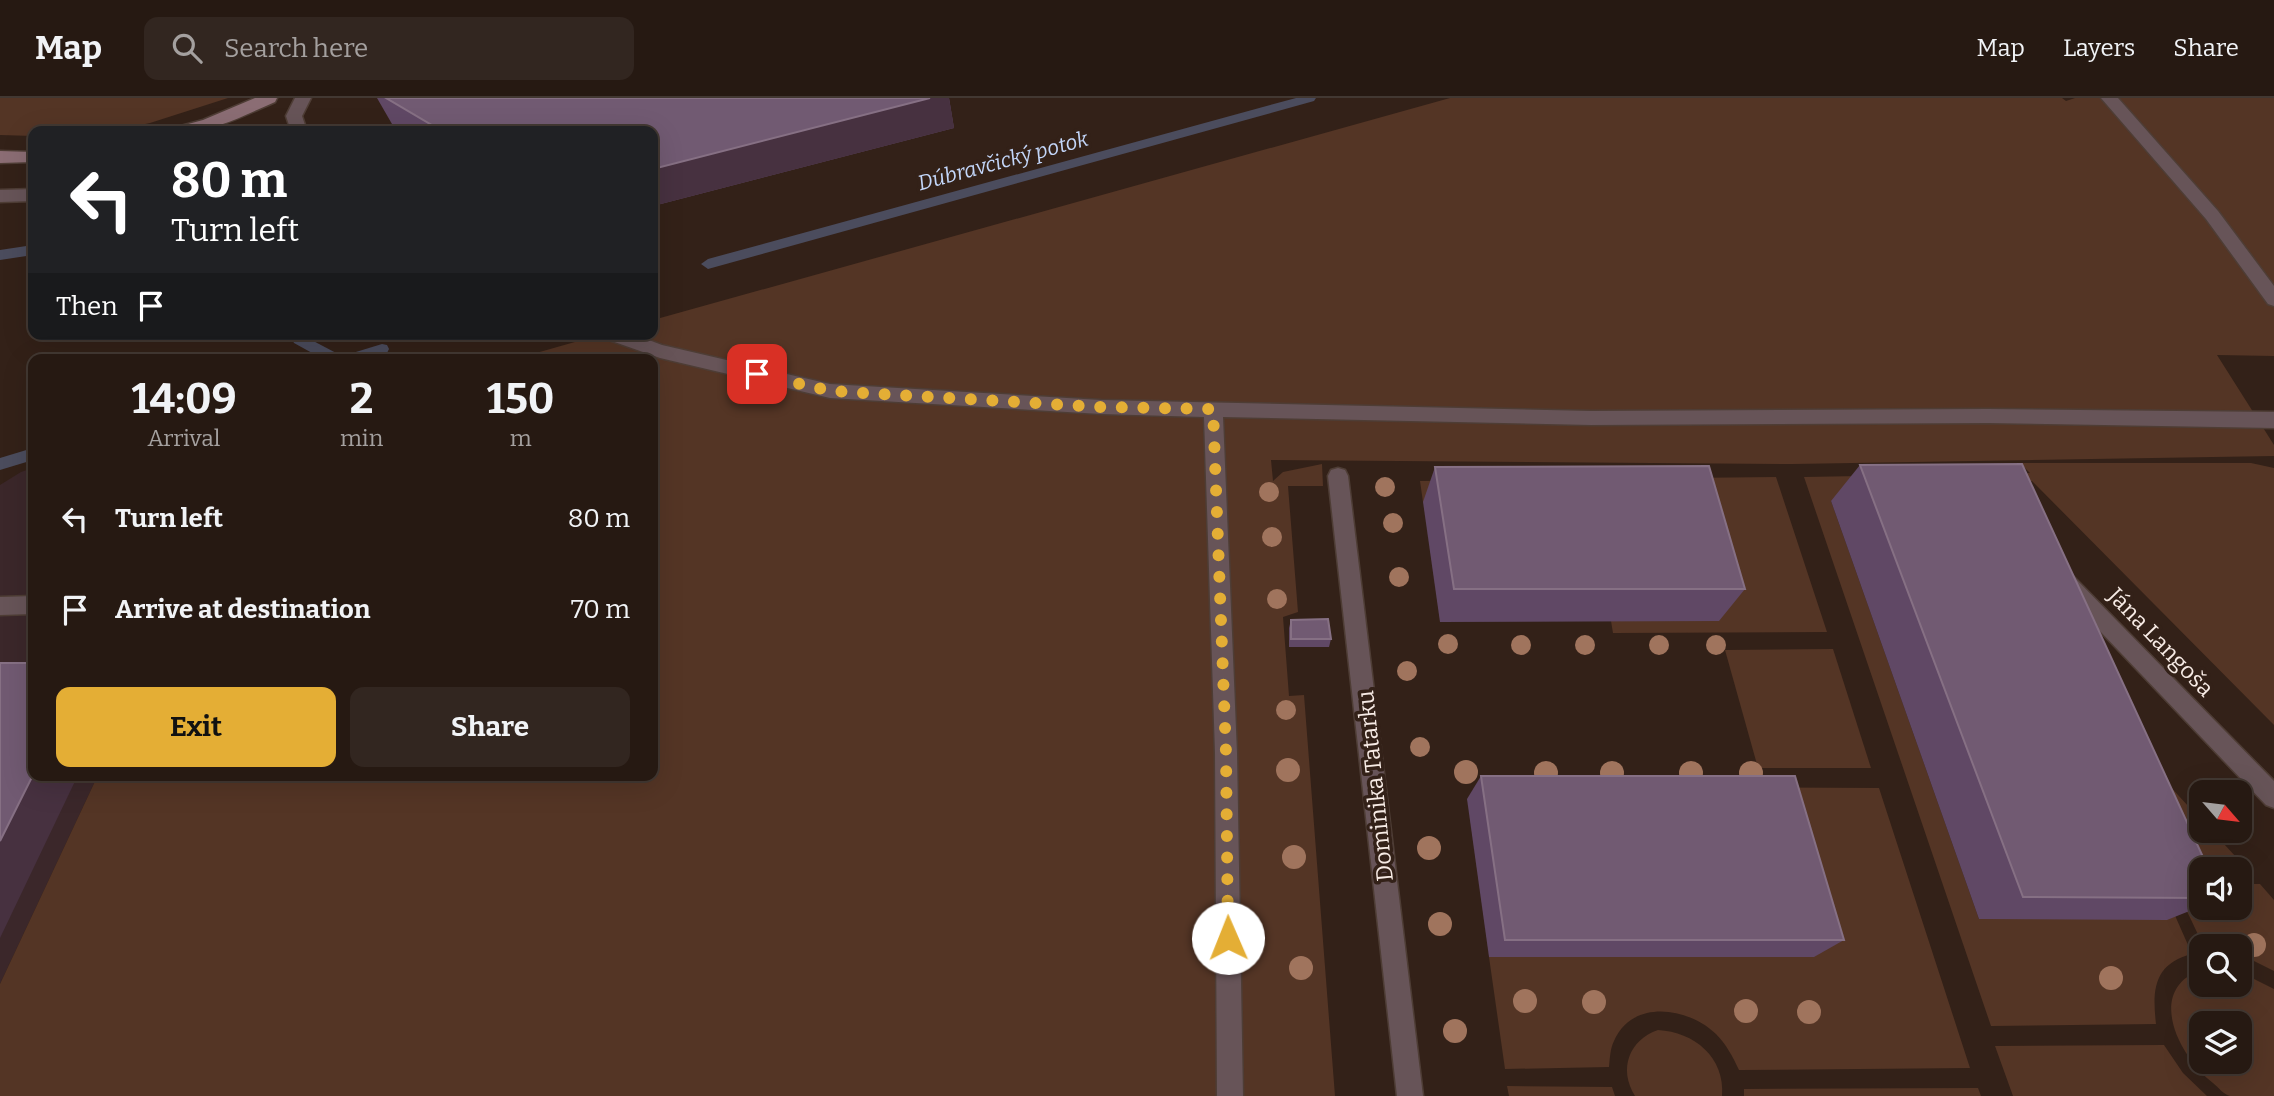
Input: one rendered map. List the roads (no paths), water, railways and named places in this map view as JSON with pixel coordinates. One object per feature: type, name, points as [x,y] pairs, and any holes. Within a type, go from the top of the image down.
[{"type":"main road","points":[[202,126],[269,98]]},
{"type":"main road","points":[[0,157],[28,157]]},
{"type":"street","points":[[297,126],[294,116],[303,98]]},
{"type":"street","points":[[2109,98],[2212,215],[2274,299]]},
{"type":"street","points":[[0,196],[28,195]]},
{"type":"street","points":[[629,340],[660,351],[831,391],[1101,407],[1591,418],[1988,416],[2274,420]]},
{"type":"street","points":[[1213,409],[1226,753],[1230,1096]]},
{"type":"street","name":"Dominika Tatarku","points":[[1338,476],[1409,1096]]},
{"type":"street","name":"Jána Langoša","points":[[2054,569],[2274,797]]},
{"type":"street","points":[[0,606],[28,605]]},
{"type":"waterway","name":"Dúbravčický potok","points":[[708,264],[1310,98]]},
{"type":"waterway","points":[[0,255],[28,251]]},
{"type":"waterway","points":[[301,340],[326,354]]},
{"type":"waterway","name":"Dúbravčický potok","points":[[366,354],[382,349]]},
{"type":"waterway","name":"Dúbravčický potok","points":[[0,464],[28,456]]}]
